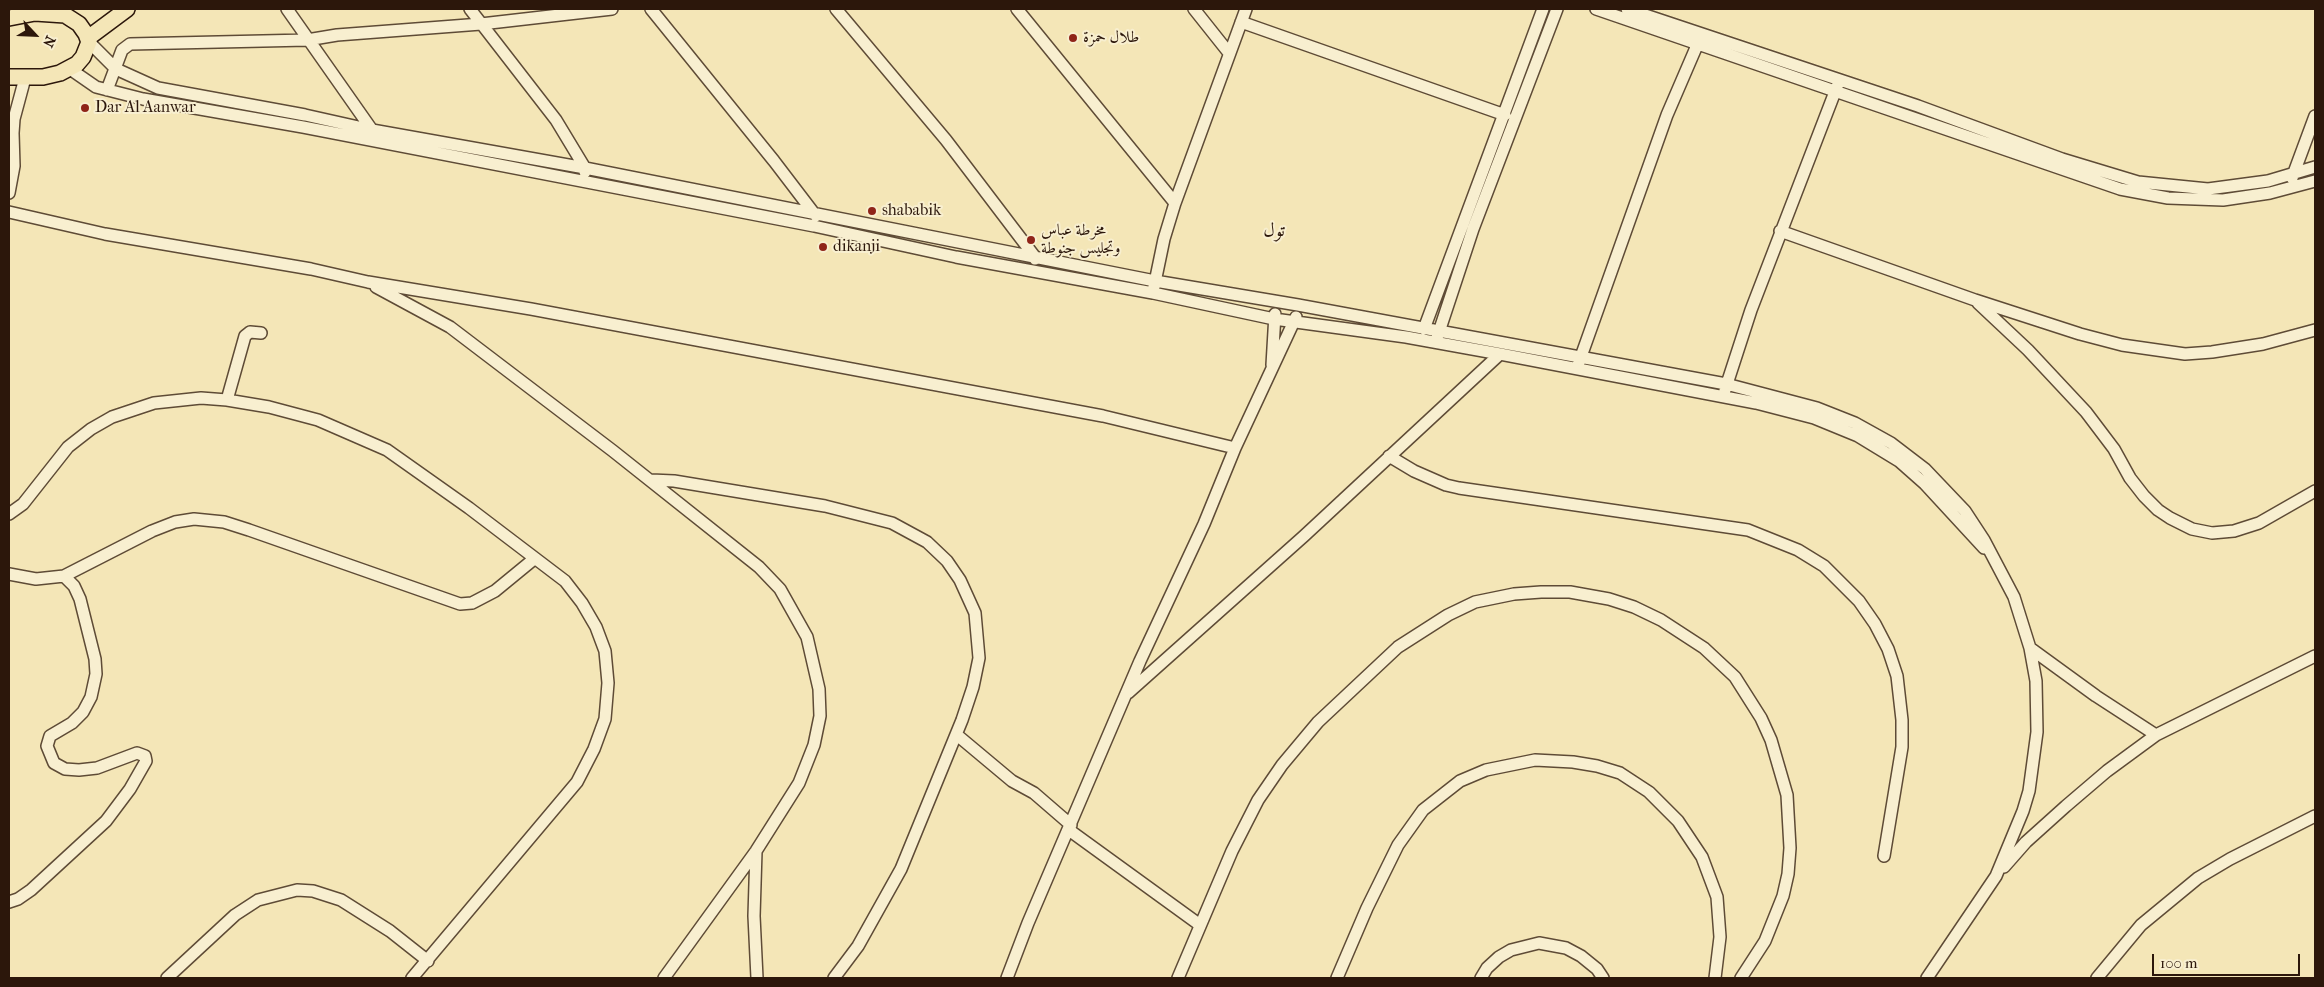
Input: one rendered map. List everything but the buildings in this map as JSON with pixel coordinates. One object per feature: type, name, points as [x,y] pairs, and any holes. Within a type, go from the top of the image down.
[{"type":"main road","points":[[9,77],[50,77],[70,69],[84,57],[88,40],[127,9]]},
{"type":"main road","points":[[10,15],[62,11],[79,24],[88,40]]},
{"type":"street","points":[[287,9],[371,135]]},
{"type":"street","points":[[470,9],[556,120],[585,168],[584,182]]},
{"type":"street","points":[[107,90],[122,50],[130,44],[307,40],[338,35],[481,24],[612,9]]},
{"type":"street","points":[[651,9],[815,220]]},
{"type":"street","points":[[836,9],[946,140],[1035,257],[1033,271]]},
{"type":"street","points":[[1017,9],[1175,204]]},
{"type":"street","points":[[1194,9],[1229,53]]},
{"type":"street","points":[[1153,293],[1164,240],[1175,204],[1246,9]]},
{"type":"street","points":[[1495,156],[1505,114],[1543,9]]},
{"type":"street","points":[[1424,329],[1557,9]]},
{"type":"street","points":[[1596,9],[2138,182],[2208,189],[2268,182],[2315,168]]},
{"type":"street","points":[[1627,9],[1837,86],[2049,167],[2128,191],[2168,198],[2223,200],[2270,193],[2315,181]]},
{"type":"street","points":[[1241,22],[1505,114]]},
{"type":"street","points":[[88,40],[116,69],[158,88],[221,100],[584,182],[1035,257],[1155,281],[1438,331],[1814,418],[1878,447],[1899,461],[1925,484],[1991,555]]},
{"type":"street","points":[[1579,363],[1668,114],[1698,43]]},
{"type":"street","points":[[70,69],[96,87],[143,99],[585,168],[815,220],[947,255],[1153,293],[1294,323],[1306,322],[1500,354],[1726,384],[1817,408],[1855,422],[1891,443],[1925,469],[1946,489],[1973,522],[2014,597],[2030,648],[2037,705],[2034,763],[2023,811],[1996,876]]},
{"type":"street","points":[[9,193],[14,166],[11,130],[26,78]]},
{"type":"street","points":[[1724,397],[1726,384],[1780,231],[1837,86]]},
{"type":"street","points":[[219,112],[221,100]]},
{"type":"street","points":[[2292,187],[2292,174],[2315,116]]},
{"type":"street","points":[[1435,342],[1485,183]]},
{"type":"street","points":[[9,212],[105,234],[276,263],[368,282],[531,309],[1104,416],[1235,448]]},
{"type":"street","points":[[1780,231],[1975,300],[2080,334],[2122,344],[2185,354],[2230,350],[2315,330]]},
{"type":"street","points":[[947,255],[949,242]]},
{"type":"street","points":[[368,282],[450,327],[651,480],[771,578],[793,610],[807,637],[819,689],[820,716],[814,745],[800,783],[756,851],[664,978]]},
{"type":"street","points":[[1975,300],[2028,350],[2086,412],[2114,449],[2130,478],[2144,496],[2158,510],[2170,518],[2192,529],[2212,533],[2234,531],[2259,522],[2315,491]]},
{"type":"street","points":[[1272,367],[1274,319],[1277,302]]},
{"type":"street","points":[[1007,978],[1028,923],[1124,696],[1164,606],[1204,524],[1235,448],[1294,323],[1298,305]]},
{"type":"street","points":[[227,400],[245,336],[250,332],[261,334]]},
{"type":"street","points":[[1124,696],[1304,536],[1500,354]]},
{"type":"street","points":[[9,514],[23,504],[68,447],[91,429],[112,417],[154,403],[201,398],[227,400],[269,407],[318,420],[387,450],[469,508],[534,559],[566,581],[596,627],[605,651],[608,683],[606,719],[594,749],[577,782],[412,978]]},
{"type":"street","points":[[1389,456],[1414,471],[1446,485],[1459,488],[1748,530],[1798,550],[1824,566],[1859,601],[1875,624],[1888,649],[1897,676],[1902,720],[1902,747],[1884,856]]},
{"type":"street","points":[[651,480],[674,481],[825,506],[871,516],[892,523],[936,549],[960,580],[975,614],[979,658],[974,687],[956,735],[901,869],[862,938],[834,978]]},
{"type":"street","points":[[9,574],[36,579],[64,576],[152,531],[175,522],[194,519],[224,522],[460,604],[472,603],[495,591],[512,579],[534,559]]},
{"type":"street","points":[[9,902],[18,899],[31,890],[106,822],[125,797],[146,761],[145,756],[137,753],[97,768],[79,770],[54,764],[47,746],[50,736],[72,723],[82,712],[91,697],[96,674],[95,659],[80,599],[74,586],[64,576]]},
{"type":"street","points":[[1178,978],[1232,851],[1258,800],[1282,764],[1303,739],[1368,674],[1420,631],[1469,604],[1514,594],[1570,592],[1634,606],[1661,620],[1704,648],[1736,677],[1758,712],[1771,740],[1787,795],[1790,848],[1788,874],[1783,896],[1765,941],[1740,978]]},
{"type":"street","points":[[2030,648],[2096,696],[2156,735]]},
{"type":"street","points":[[1928,978],[1996,876],[2026,842],[2106,771],[2156,735],[2315,656]]},
{"type":"street","points":[[956,735],[1012,781],[1034,792],[1070,827],[1200,926]]},
{"type":"street","points":[[1337,978],[1367,908],[1398,845],[1423,810],[1448,788],[1460,781],[1510,764],[1548,760],[1597,766],[1620,773],[1649,792],[1678,821],[1702,857],[1717,897],[1720,937],[1715,978]]},
{"type":"street","points":[[2097,978],[2141,925],[2198,878],[2230,859],[2315,816]]},
{"type":"street","points":[[756,851],[757,870],[754,916],[757,978]]},
{"type":"street","points":[[167,978],[235,915],[258,900],[297,890],[313,891],[341,900],[377,922],[428,961]]},
{"type":"street","points":[[1481,978],[1487,968],[1498,957],[1511,950],[1539,943],[1566,948],[1581,956],[1597,969],[1603,978]]},
{"type":"place","name":"طلال حمزة","points":[[1073,38]]},
{"type":"place","name":"Dar Al Aanwar","points":[[85,108]]},
{"type":"place","name":"shababik","points":[[872,211]]},
{"type":"place","name":"مخرطة عباس وتجليس جنوطة","points":[[1031,240]]},
{"type":"place","name":"dikanji","points":[[823,247]]},
{"type":"district","name":"تول","points":[[1274,231]]}]
